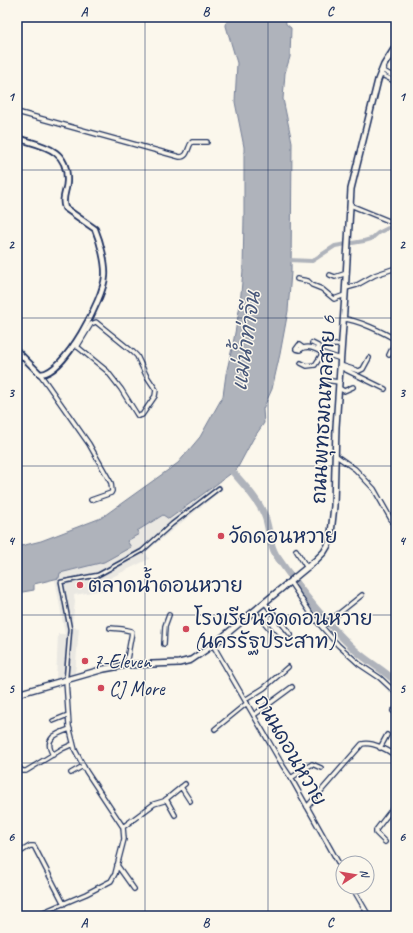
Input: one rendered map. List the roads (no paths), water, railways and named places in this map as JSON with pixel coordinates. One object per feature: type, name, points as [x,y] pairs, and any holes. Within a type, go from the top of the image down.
[{"type":"main road","name":"ถนนพุทธมณฑลสาย 6","points":[[17,694],[104,669],[187,662],[213,645],[255,612],[324,552],[330,542],[334,506],[338,388],[346,288],[352,178],[381,72],[396,46]]},
{"type":"street","points":[[381,72],[396,78]]},
{"type":"street","points":[[381,72],[396,82]]},
{"type":"street","points":[[17,112],[180,157],[186,155],[189,145],[192,142],[207,142]]},
{"type":"street","points":[[17,138],[52,149],[63,160],[67,181],[63,199],[65,208],[95,229],[98,238],[105,267],[105,277],[93,314],[75,346]]},
{"type":"street","points":[[350,205],[396,222]]},
{"type":"street","points":[[346,288],[357,286],[375,275],[396,268]]},
{"type":"street","points":[[330,275],[335,277],[346,273]]},
{"type":"street","points":[[297,279],[308,281],[334,299],[345,294]]},
{"type":"street","points":[[343,319],[358,322],[396,340],[389,355]]},
{"type":"street","points":[[40,374],[47,373],[56,367],[75,346],[91,324],[96,322],[99,323],[133,352],[140,360],[146,375],[156,390],[155,396],[142,415],[138,416],[121,389],[107,371],[75,346]]},
{"type":"street","points":[[312,343],[318,346],[322,352]]},
{"type":"street","points":[[332,345],[341,345]]},
{"type":"street","points":[[303,348],[309,347],[322,352],[340,364],[385,389]]},
{"type":"street","points":[[17,351],[40,374],[89,444],[111,483],[111,493],[91,500]]},
{"type":"street","points":[[301,363],[307,366],[315,365],[322,352]]},
{"type":"street","points":[[340,364],[359,371],[363,368],[368,358]]},
{"type":"street","points":[[324,380],[339,382]]},
{"type":"street","points":[[338,388],[344,391],[353,387]]},
{"type":"street","points":[[335,455],[355,469],[374,489],[396,528]]},
{"type":"street","points":[[36,916],[107,884],[113,878],[124,839],[123,827],[83,766],[73,744],[68,715],[66,680],[70,630],[61,582],[98,575],[142,551],[172,524],[219,488]]},
{"type":"street","points":[[296,550],[306,568]]},
{"type":"street","points":[[293,580],[307,608],[338,645],[359,664],[385,682],[396,693]]},
{"type":"street","points":[[322,627],[362,595]]},
{"type":"street","points":[[265,603],[291,635]]},
{"type":"street","points":[[255,612],[278,638]]},
{"type":"street","points":[[164,644],[165,626],[169,615]]},
{"type":"street","points":[[110,628],[132,632],[126,666]]},
{"type":"street","name":"ถนนดอนหวาย","points":[[213,645],[291,778],[335,857]]},
{"type":"street","points":[[214,729],[288,667]]},
{"type":"street","points":[[254,715],[292,687]]},
{"type":"street","points":[[53,721],[68,715]]},
{"type":"street","points":[[53,754],[49,745],[50,740],[59,733],[70,729]]},
{"type":"street","points":[[380,748],[387,735]]},
{"type":"street","points":[[306,807],[362,744],[368,743],[396,756]]},
{"type":"street","points":[[17,765],[22,771],[26,771],[53,754],[73,744]]},
{"type":"street","points":[[291,778],[312,764],[321,768]]},
{"type":"street","points":[[71,773],[83,766]]},
{"type":"street","points":[[123,827],[154,804],[162,802],[185,784]]},
{"type":"street","points":[[181,788],[190,801]]},
{"type":"street","points":[[166,799],[175,815]]},
{"type":"street","points":[[385,842],[376,833],[376,830],[396,804]]},
{"type":"street","points":[[17,854],[30,846],[35,848],[64,904]]},
{"type":"street","points":[[117,865],[134,889]]},
{"type":"street","points":[[357,895],[369,916]]},
{"type":"water","name":"แม่น้ำท่าจีน","points":[[227,17],[285,17],[286,24],[291,28],[290,57],[285,73],[283,99],[292,142],[291,272],[288,311],[272,389],[263,409],[264,423],[253,439],[237,469],[169,519],[163,515],[137,531],[139,534],[127,541],[131,547],[104,562],[60,573],[59,578],[34,584],[34,590],[17,593],[17,547],[41,541],[101,518],[178,463],[200,437],[223,396],[240,305],[243,270],[244,218],[244,147],[235,102],[237,63],[226,26]]},
{"type":"waterway","points":[[288,260],[312,261],[335,246],[371,239],[378,233],[388,228],[396,228]]},
{"type":"waterway","points":[[228,466],[261,507],[266,519],[273,550],[303,593],[333,628],[355,650],[396,682]]},
{"type":"place","name":"วัดดอนหวาย","points":[[221,536]]},
{"type":"place","name":"ตลาดน้ำดอนหวาย","points":[[80,585]]},
{"type":"place","name":"โรงเรียนวัดดอนหวาย (นครรัฐประสาท)","points":[[186,629]]},
{"type":"place","name":"7-Eleven","points":[[85,661]]},
{"type":"place","name":"CJ More","points":[[101,688]]}]
